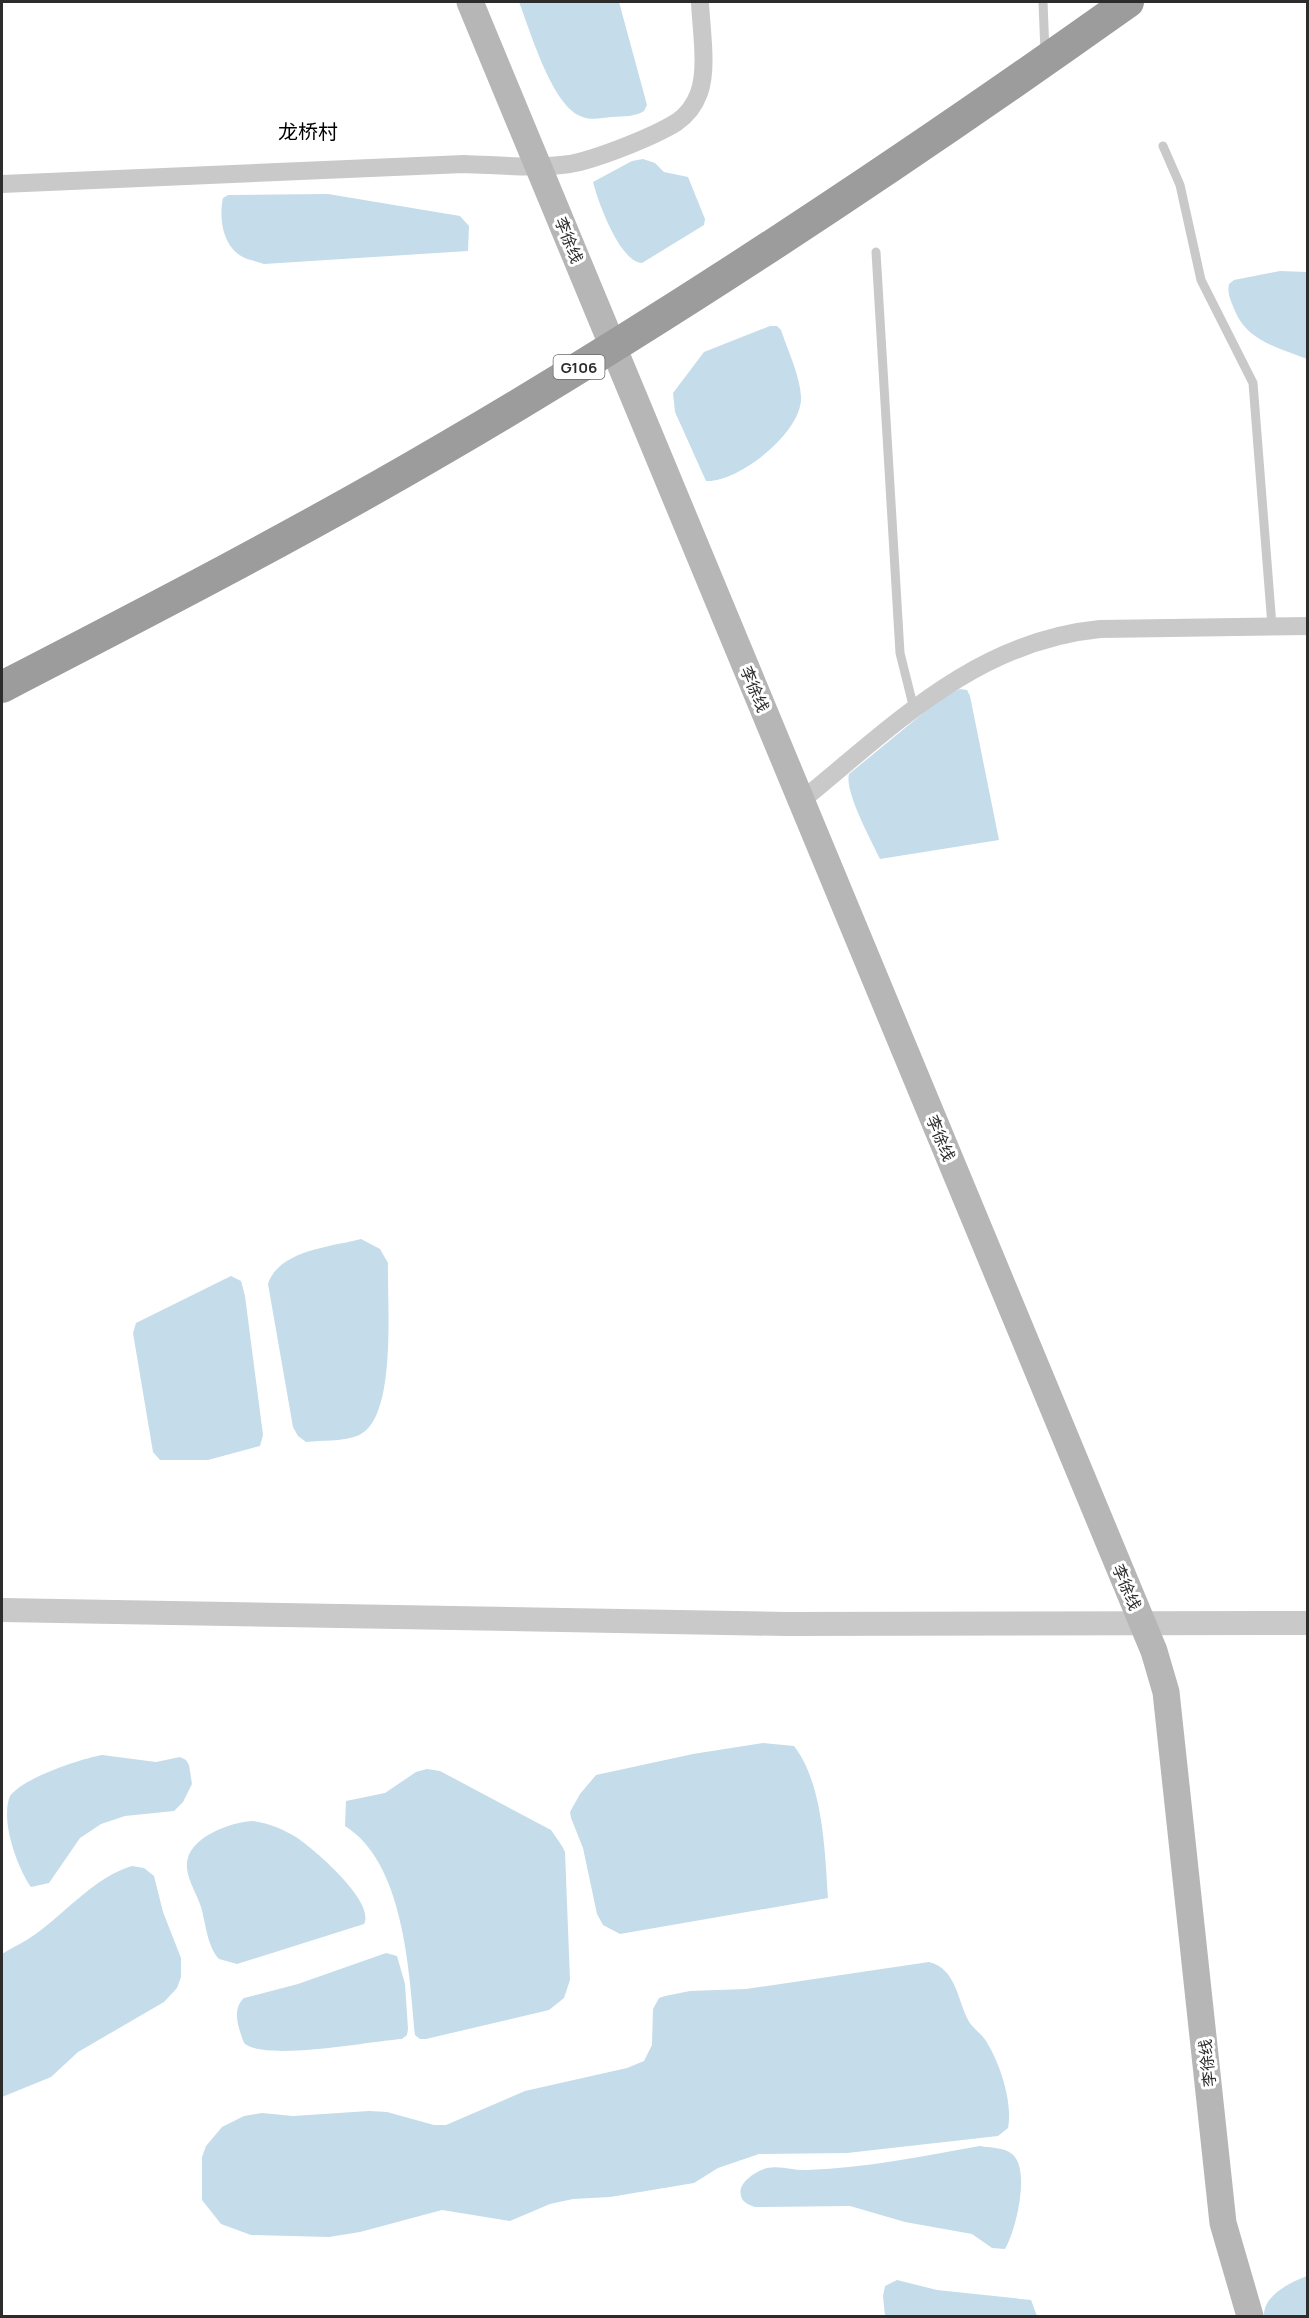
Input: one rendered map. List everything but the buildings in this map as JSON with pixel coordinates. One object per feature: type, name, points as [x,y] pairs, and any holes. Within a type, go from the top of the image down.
[{"type":"highway","name":"G106","points":[[2,687],[206,582],[445,448],[702,290],[1128,2]]},
{"type":"main road","name":"李徐线","points":[[470,2],[1142,1623],[1166,1692],[1223,2223],[1250,2316]]},
{"type":"street","points":[[2,184],[464,165],[570,164],[601,155],[677,122],[691,109],[700,92],[703,51],[700,2]]},
{"type":"street","points":[[801,801],[939,688],[969,670],[1054,636],[1100,629],[1308,626]]},
{"type":"street","points":[[2,1610],[785,1624],[1308,1623]]},
{"type":"lane","points":[[1043,2],[1045,60]]},
{"type":"lane","points":[[1162,146],[1180,184],[1201,280],[1253,383],[1272,626]]},
{"type":"lane","points":[[876,252],[900,653],[914,709]]},
{"type":"water","points":[[519,2],[619,2],[647,105],[644,111],[633,115],[592,119],[584,118],[570,109],[551,82],[535,47]]},
{"type":"water","points":[[643,159],[655,163],[664,172],[688,177],[705,219],[704,225],[642,263],[626,253],[618,242],[605,216],[593,182],[632,161]]},
{"type":"water","points":[[328,194],[460,216],[469,226],[468,251],[264,264],[241,256],[230,245],[223,230],[223,198],[228,195]]},
{"type":"water","points":[[1280,271],[1307,272],[1307,359],[1275,347],[1247,330],[1240,321],[1230,298],[1229,284],[1234,280]]},
{"type":"water","points":[[770,326],[777,326],[781,330],[793,364],[800,389],[799,411],[792,425],[780,439],[751,465],[735,474],[706,481],[675,412],[673,393],[704,352]]},
{"type":"water","points":[[960,689],[967,690],[970,696],[999,840],[880,859],[855,804],[849,774],[944,696]]},
{"type":"water","points":[[361,1239],[380,1249],[388,1263],[388,1356],[380,1404],[372,1423],[361,1434],[342,1440],[306,1442],[298,1436],[293,1427],[268,1284],[274,1273],[294,1257]]},
{"type":"water","points":[[231,1276],[241,1281],[245,1296],[263,1435],[260,1446],[208,1460],[160,1460],[153,1452],[133,1333],[136,1323]]},
{"type":"water","points":[[763,1743],[794,1746],[804,1761],[817,1798],[821,1819],[828,1898],[620,1934],[603,1925],[597,1914],[583,1848],[570,1812],[580,1794],[596,1775],[693,1754]]},
{"type":"water","points":[[102,1755],[156,1762],[180,1757],[189,1765],[192,1784],[183,1802],[174,1811],[125,1816],[101,1824],[80,1838],[49,1883],[31,1887],[20,1868],[9,1830],[7,1806],[10,1796],[39,1776]]},
{"type":"water","points":[[427,1769],[440,1771],[551,1830],[562,1846],[565,1852],[570,1980],[564,1998],[549,2010],[426,2039],[420,2039],[415,2035],[410,1980],[400,1920],[380,1865],[365,1843],[345,1826],[346,1801],[385,1793],[416,1772]]},
{"type":"water","points":[[253,1821],[291,1834],[329,1864],[353,1890],[361,1903],[365,1914],[364,1924],[237,1964],[219,1959],[209,1941],[201,1907],[189,1878],[188,1857],[201,1840],[211,1834],[222,1828]]},
{"type":"water","points":[[132,1866],[144,1868],[154,1876],[163,1912],[181,1958],[181,1977],[177,1988],[164,2002],[78,2052],[51,2077],[2,2097],[2,1954],[36,1934],[95,1885]]},
{"type":"water","points":[[386,1953],[397,1956],[405,1984],[408,2029],[407,2035],[402,2039],[294,2051],[272,2051],[244,2043],[238,2026],[237,2014],[244,1998],[298,1984]]},
{"type":"water","points":[[929,1962],[945,1971],[950,1978],[968,2020],[982,2035],[996,2060],[1009,2107],[1008,2128],[998,2136],[847,2153],[759,2154],[718,2168],[694,2183],[610,2197],[573,2199],[550,2204],[510,2221],[442,2210],[360,2232],[329,2237],[251,2235],[221,2224],[202,2200],[202,2157],[206,2146],[222,2127],[244,2116],[262,2113],[293,2116],[369,2111],[387,2112],[434,2125],[446,2125],[525,2091],[627,2068],[644,2061],[652,2045],[653,2009],[659,1998],[690,1991],[746,1989]]},
{"type":"water","points":[[980,2146],[1009,2152],[1018,2162],[1020,2200],[1005,2249],[992,2248],[972,2234],[905,2222],[850,2206],[755,2207],[744,2202],[741,2196],[745,2182],[753,2174],[767,2168],[803,2170],[851,2167]]},
{"type":"water","points":[[1307,2276],[1307,2316],[1264,2316],[1268,2302],[1273,2296],[1286,2286]]},
{"type":"water","points":[[897,2280],[937,2290],[1031,2300],[1037,2316],[885,2316],[883,2296],[885,2286]]},
{"type":"district","name":"龙桥村","points":[[308,131]]}]
